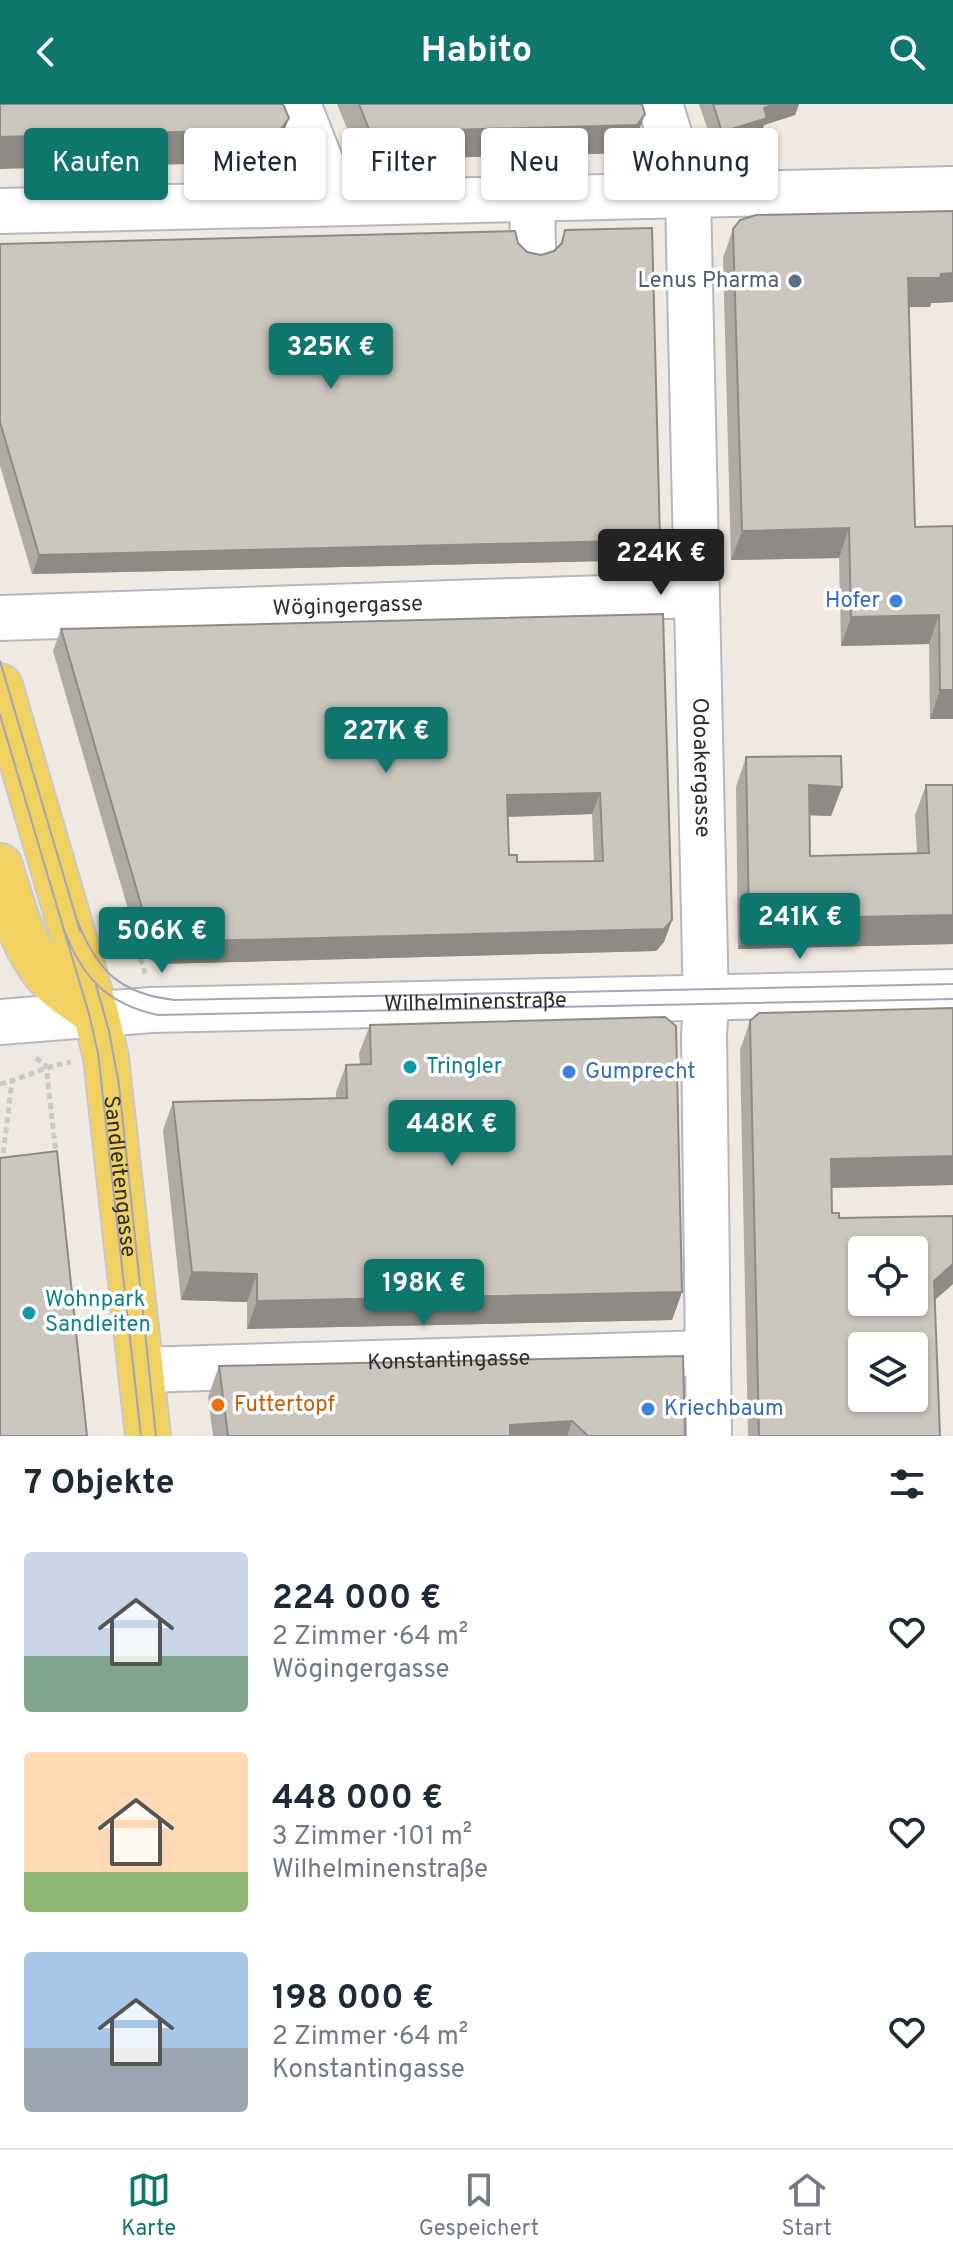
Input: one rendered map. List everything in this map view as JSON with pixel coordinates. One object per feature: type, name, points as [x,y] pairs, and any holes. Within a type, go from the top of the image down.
[{"type":"main road","name":"Sandleitengasse","points":[[0,686],[96,1014],[107,1069],[148,1436]]},
{"type":"main road","points":[[0,866],[29,950],[57,985],[96,1014]]},
{"type":"street","points":[[298,104],[337,203]]},
{"type":"street","name":"Odoakergasse","points":[[660,104],[667,128]]},
{"type":"street","points":[[778,193],[953,189]]},
{"type":"street","points":[[0,211],[483,200]]},
{"type":"street","points":[[532,200],[533,250]]},
{"type":"street","name":"Odoakergasse","points":[[688,200],[705,997],[709,1436]]},
{"type":"street","name":"Wögingergasse","points":[[0,618],[695,595]]},
{"type":"street","name":"Wilhelminenstraße","points":[[0,1022],[231,1007],[953,992]]},
{"type":"street","name":"Konstantingasse","points":[[141,1370],[707,1353]]},
{"type":"path","points":[[46,1066],[57,1168]]},
{"type":"path","points":[[0,1084],[29,1075]]},
{"type":"path","points":[[2,1164],[12,1081]]},
{"type":"building","points":[[0,104],[283,104],[289,118],[282,128],[184,128],[184,132],[168,132],[168,128],[24,128],[24,136],[0,137]]},
{"type":"building","points":[[359,104],[642,104],[645,114],[637,125],[465,130],[368,128]]},
{"type":"building","points":[[713,104],[776,104],[764,108],[767,118],[735,128],[721,128]]},
{"type":"building","points":[[953,211],[953,273],[941,274],[940,278],[908,278],[915,527],[953,526],[953,690],[940,690],[939,615],[851,617],[849,528],[742,531],[733,229],[740,220],[756,215]]},
{"type":"building","points":[[652,228],[660,540],[39,555],[0,422],[0,244],[515,231],[518,243],[527,252],[541,255],[554,251],[562,243],[565,230]]},
{"type":"building","points":[[663,614],[672,920],[664,929],[164,942],[149,932],[61,629]],"holes":[[[600,793],[603,861],[517,862],[517,855],[509,855],[507,795]]]},
{"type":"building","points":[[841,756],[842,787],[809,785],[810,856],[929,853],[926,785],[953,785],[953,915],[749,919],[746,757]]},
{"type":"building","points":[[953,1008],[953,1156],[831,1159],[832,1213],[839,1213],[839,1218],[953,1216],[953,1264],[934,1281],[940,1436],[759,1436],[750,1021],[759,1013]]},
{"type":"building","points":[[665,1017],[676,1026],[682,1292],[257,1301],[257,1274],[192,1272],[173,1102],[347,1098],[346,1065],[371,1064],[370,1025]]},
{"type":"building","name":"Wohnpark Sandleiten","points":[[57,1151],[87,1436],[0,1436],[0,1158]]},
{"type":"building","points":[[683,1356],[685,1436],[588,1436],[572,1421],[510,1425],[510,1436],[228,1436],[219,1366]]},
{"type":"tram line","points":[[0,661],[80,931]]},
{"type":"tram line","points":[[0,715],[98,1053],[141,1436]]},
{"type":"tram line","points":[[77,920],[93,953],[113,977],[139,992],[175,1000],[953,984]]},
{"type":"tram line","points":[[63,927],[78,960],[98,985],[124,1004],[158,1015],[953,999]]},
{"type":"tram line","points":[[96,985],[119,1085],[156,1436]]},
{"type":"place","name":"Lenus Pharma","points":[[795,281]]},
{"type":"place","name":"Hofer","points":[[896,601]]},
{"type":"place","name":"Tringler","points":[[410,1067]]},
{"type":"place","name":"Gumprecht","points":[[569,1072]]},
{"type":"place","name":"Wohnpark Sandleiten","points":[[29,1313]]},
{"type":"place","name":"Futtertopf","points":[[218,1405]]},
{"type":"place","name":"Kriechbaum","points":[[648,1409]]}]
